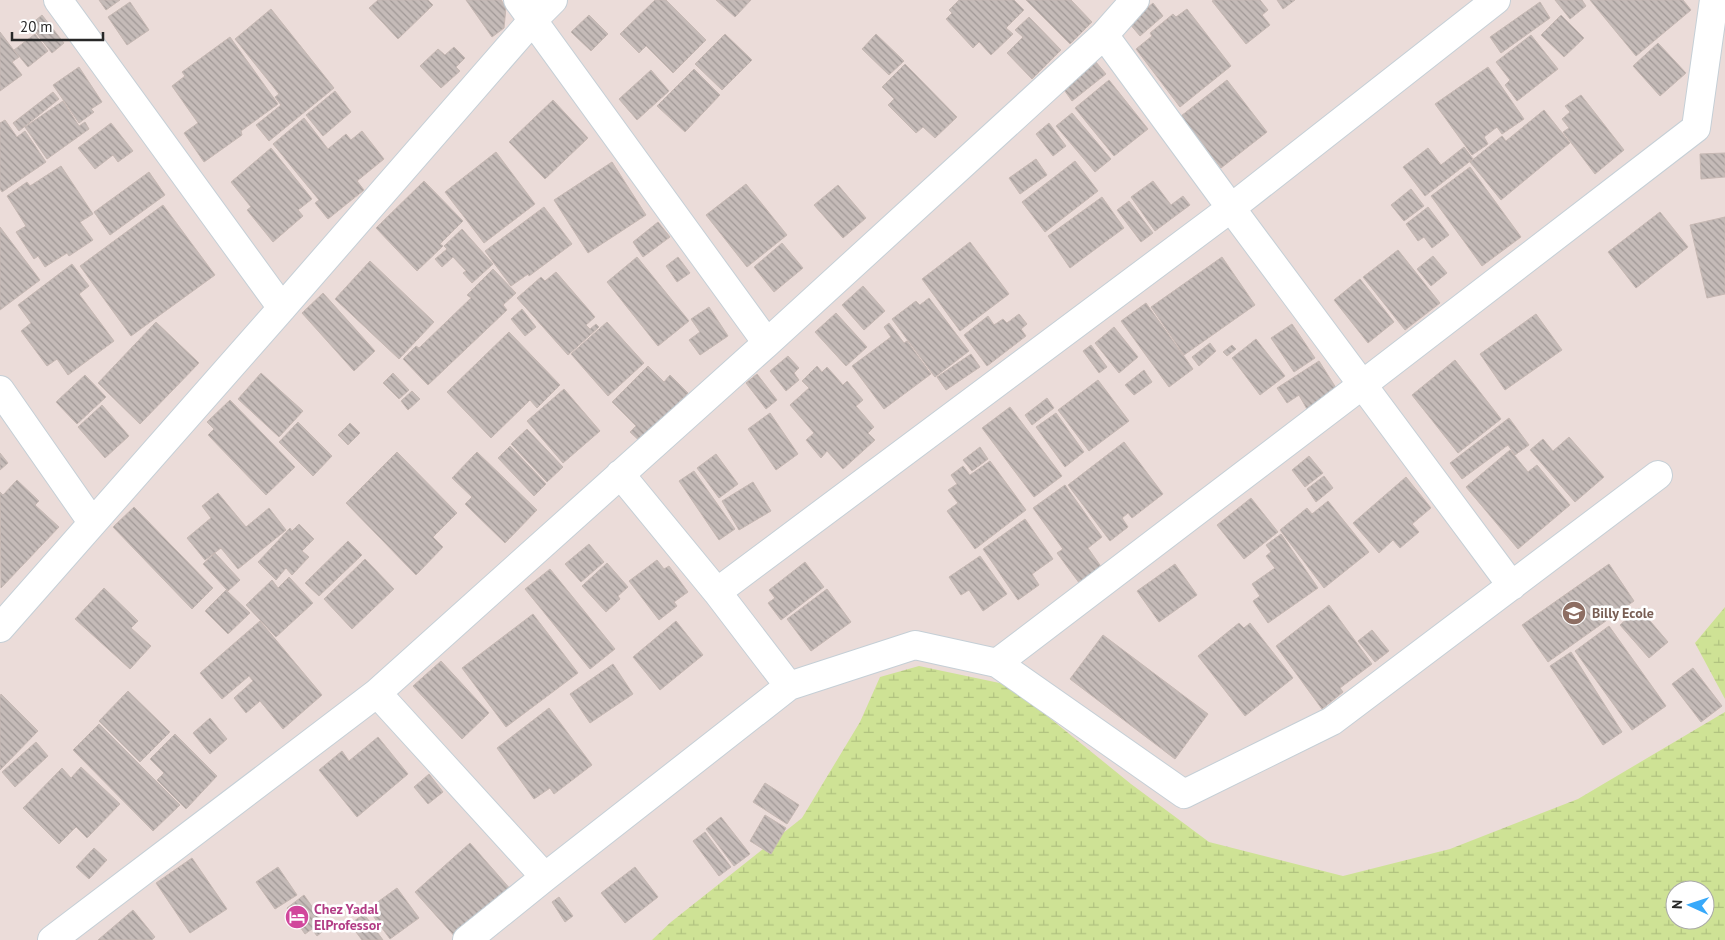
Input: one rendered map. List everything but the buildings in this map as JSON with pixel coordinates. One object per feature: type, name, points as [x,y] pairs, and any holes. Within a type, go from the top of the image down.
[{"type":"street","points":[[58,0],[282,308]]},
{"type":"street","points":[[0,628],[282,308],[525,10],[553,0]]},
{"type":"street","points":[[52,940],[377,693],[767,343],[1104,35],[1135,0]]},
{"type":"street","points":[[717,592],[1231,208],[1496,0]]},
{"type":"street","points":[[997,662],[1696,128],[1714,0]]},
{"type":"street","points":[[525,10],[767,343]]},
{"type":"street","points":[[1104,35],[1512,586]]},
{"type":"street","points":[[0,390],[92,522]]},
{"type":"street","points":[[620,474],[717,592],[789,686]]},
{"type":"street","points":[[467,940],[545,876],[789,686],[914,645],[997,662],[1184,794],[1332,721],[1658,476]]},
{"type":"street","points":[[377,693],[545,876]]},
{"type":"green space","points":[[1725,607],[1725,699],[1695,643]]},
{"type":"green space","points":[[919,666],[1009,685],[1131,784],[1209,842],[1343,876],[1450,849],[1578,799],[1725,712],[1725,940],[652,940],[671,922],[802,818],[860,722],[880,677]]},
{"type":"place","name":"Billy Ecole","points":[[1574,613]]},
{"type":"place","name":"Chez Yadal ElProfessor","points":[[297,917]]}]
